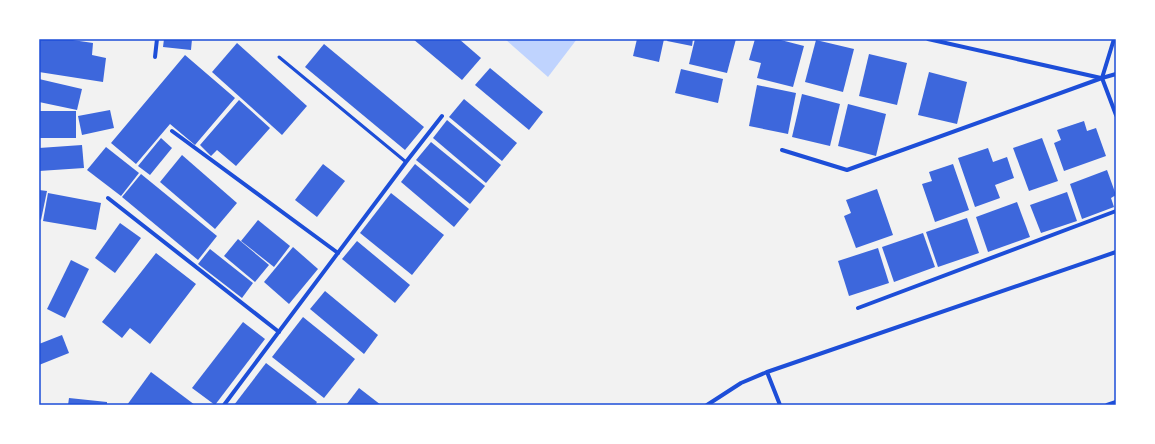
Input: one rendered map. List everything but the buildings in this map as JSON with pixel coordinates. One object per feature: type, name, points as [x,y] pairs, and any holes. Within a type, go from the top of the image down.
[{"type":"street","points":[[156,57],[157,39]]},
{"type":"street","points":[[928,39],[1102,78]]},
{"type":"street","points":[[1114,39],[1102,78],[1116,115]]},
{"type":"street","points":[[782,150],[846,170],[1116,74]]},
{"type":"street","points":[[224,405],[442,116]]},
{"type":"street","points":[[172,131],[338,253]]},
{"type":"street","points":[[108,198],[279,332]]},
{"type":"street","points":[[858,308],[1116,211]]},
{"type":"street","points":[[707,405],[741,383],[767,372],[1116,252]]},
{"type":"street","points":[[767,372],[780,405]]},
{"type":"street","points":[[1107,405],[1116,402]]},
{"type":"lane","points":[[279,57],[406,162]]},
{"type":"water","points":[[505,39],[577,39],[548,77]]}]
